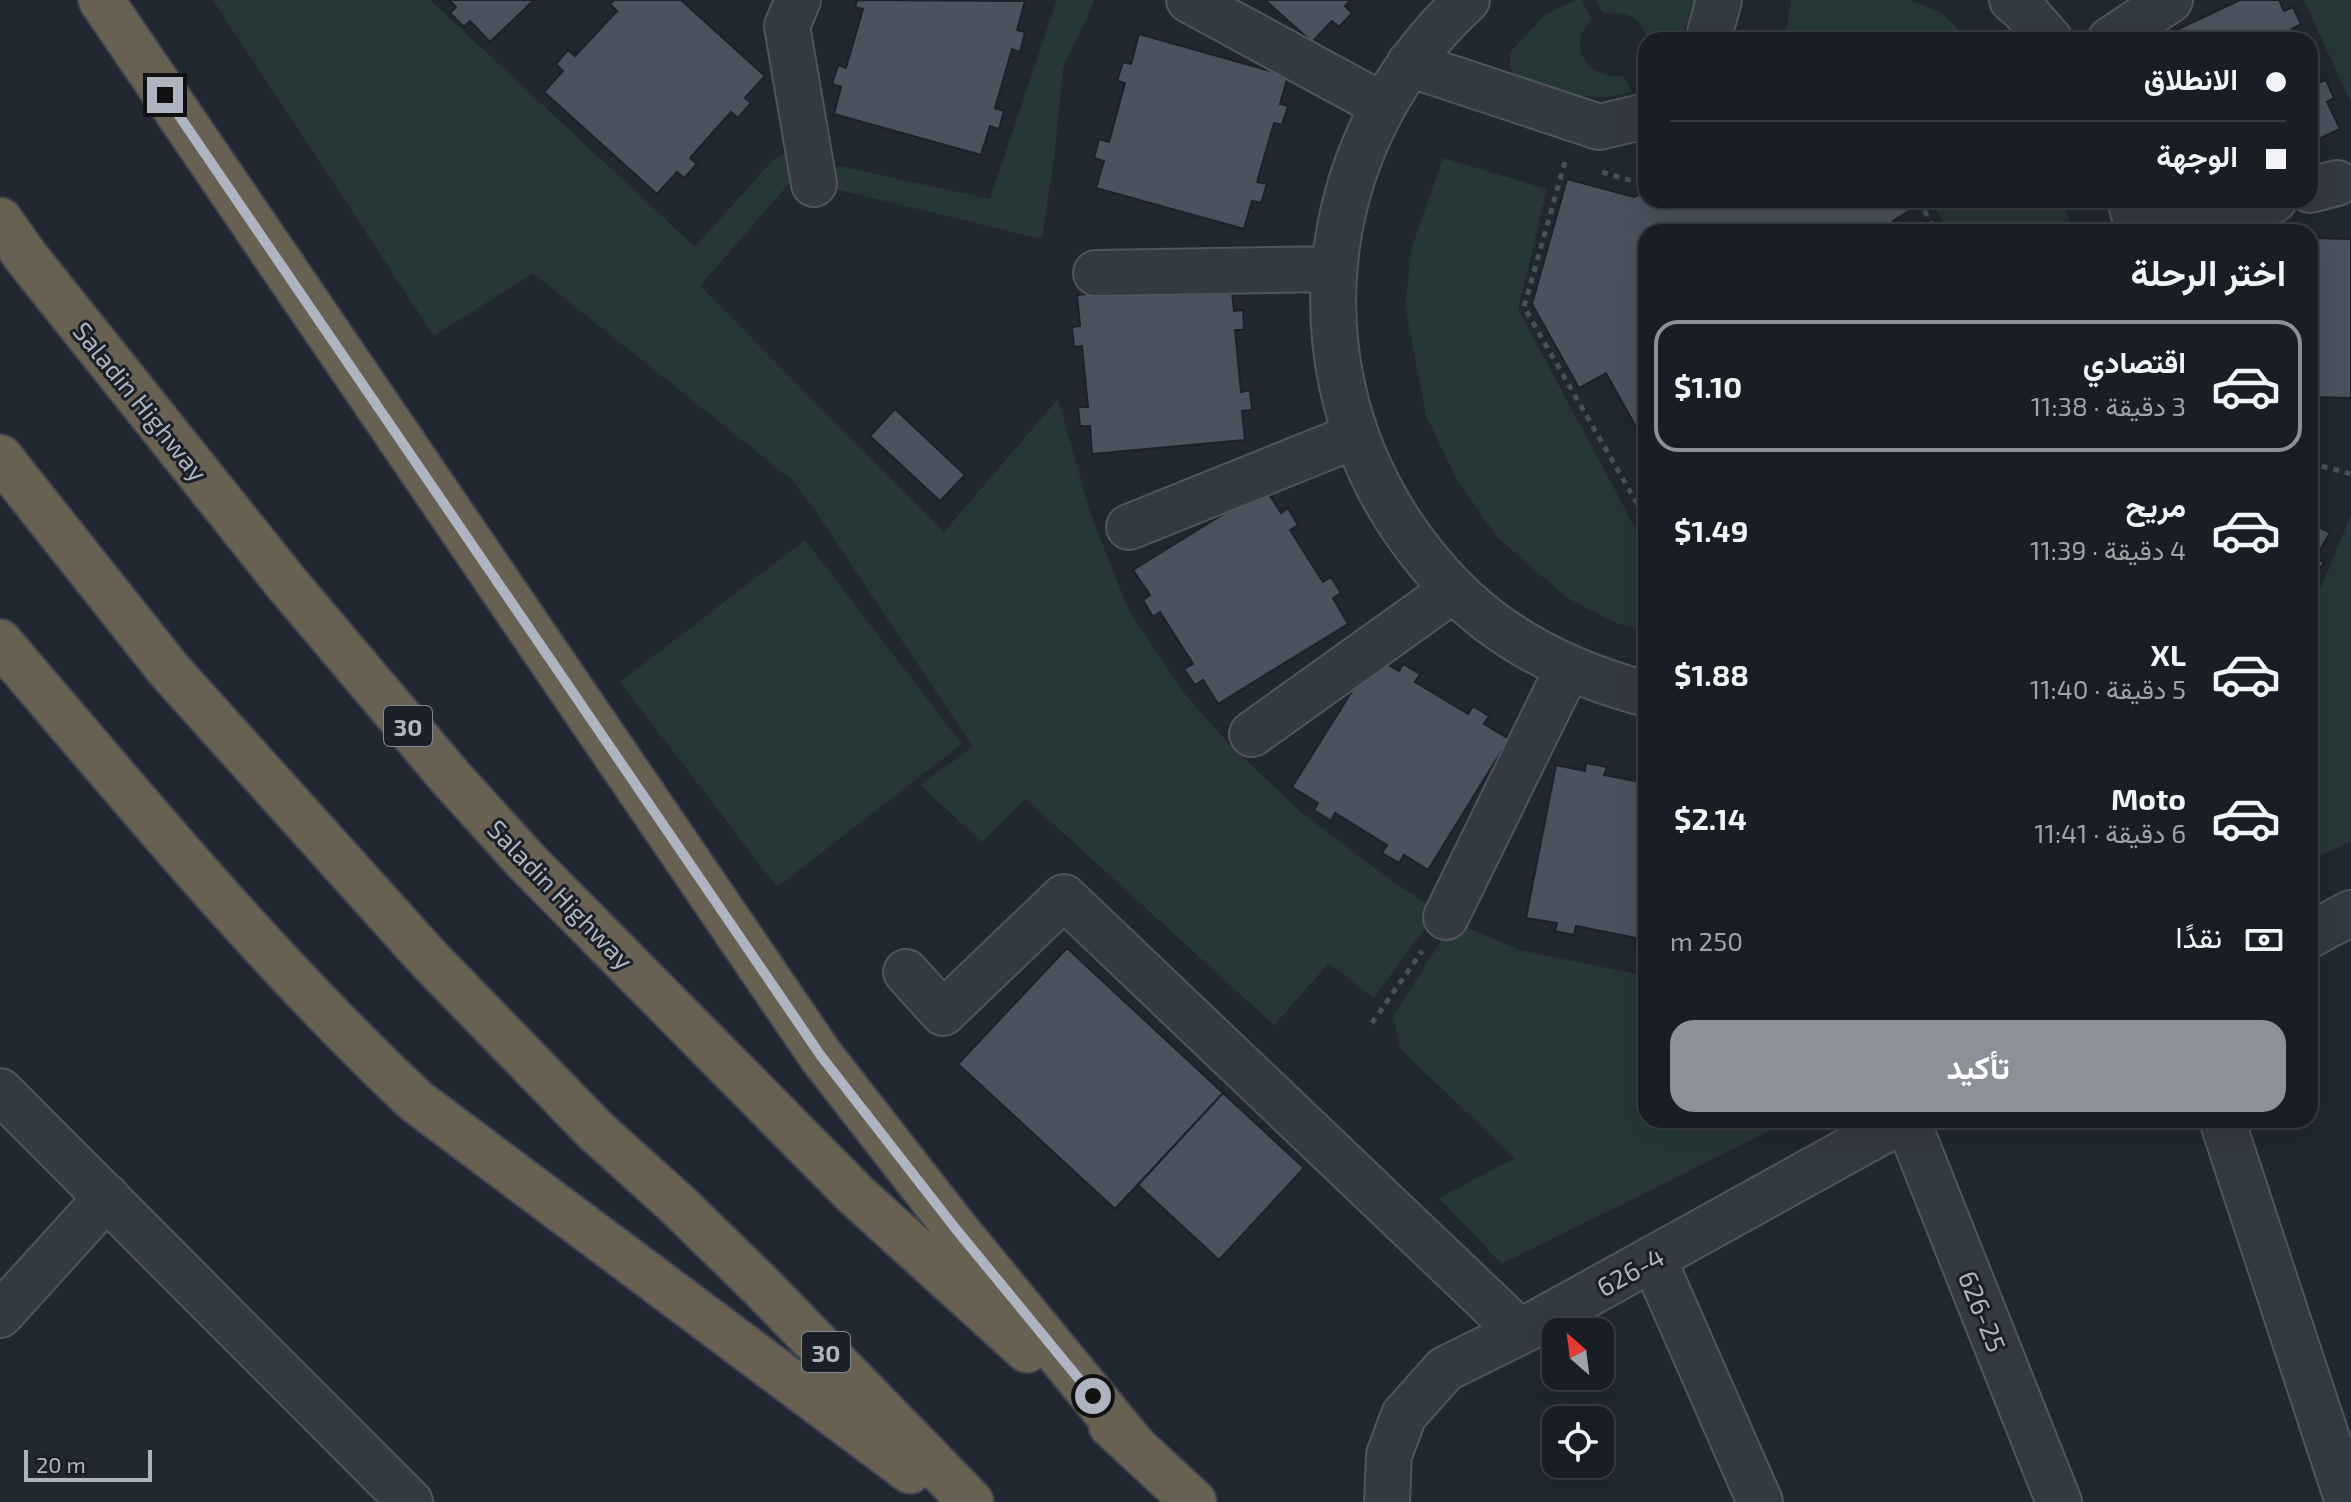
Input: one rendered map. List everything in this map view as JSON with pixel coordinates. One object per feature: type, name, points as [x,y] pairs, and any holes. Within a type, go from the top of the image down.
[{"type":"highway","name":"30","points":[[101,0],[813,1045],[955,1228],[1133,1445]]},
{"type":"highway","name":"Saladin Highway","points":[[0,220],[288,585],[451,778],[528,863],[856,1195],[1194,1502]]},
{"type":"highway","name":"30","points":[[0,457],[169,670],[428,958],[596,1131],[760,1285],[971,1502]]},
{"type":"highway","name":"30","points":[[0,642],[260,944],[348,1036],[416,1101],[951,1502]]},
{"type":"street","points":[[1189,0],[1382,105]]},
{"type":"street","points":[[1467,0],[1409,64],[1382,105],[1354,171],[1342,212],[1333,269],[1340,381],[1355,436],[1380,491],[1413,543],[1453,590],[1488,620],[1527,646],[1568,668],[1638,692]]},
{"type":"street","points":[[1710,32],[1719,0]]},
{"type":"street","points":[[2012,0],[2043,32]]},
{"type":"street","points":[[2122,32],[2170,0]]},
{"type":"street","points":[[781,9],[814,184]]},
{"type":"street","points":[[1409,64],[1599,127],[1638,118]]},
{"type":"street","points":[[2186,224],[2244,208]]},
{"type":"street","points":[[1096,273],[1333,269]]},
{"type":"street","points":[[1129,527],[1355,436]]},
{"type":"street","points":[[1252,734],[1453,590]]},
{"type":"street","points":[[1446,917],[1568,668]]},
{"type":"street","points":[[906,972],[943,1013],[1064,897],[1520,1332]]},
{"type":"street","points":[[2318,931],[2351,913]]},
{"type":"street","points":[[0,1091],[410,1502]]},
{"type":"street","name":"626-4","points":[[1387,1502],[1389,1455],[1404,1415],[1445,1369],[1520,1332],[1890,1128]]},
{"type":"street","name":"626-25","points":[[1908,1128],[2059,1502]]},
{"type":"street","points":[[2225,1128],[2348,1502]]},
{"type":"street","points":[[0,1315],[107,1197]]},
{"type":"street","points":[[1653,1258],[1760,1502]]},
{"type":"path","points":[[1565,161],[1524,307],[1638,505]]},
{"type":"path","points":[[2318,465],[2351,474]]},
{"type":"path","points":[[1372,1023],[1446,917]]},
{"type":"shaded area","points":[[213,0],[430,0],[695,247],[773,160],[786,152],[795,158],[792,180],[700,286],[944,532],[1058,399],[1090,512],[1128,609],[1184,693],[1228,743],[1302,813],[1437,911],[1374,998],[1329,963],[1274,1025],[1026,799],[982,842],[920,785],[973,747],[792,480],[533,273],[434,336]]},
{"type":"shaded area","points":[[1057,0],[1095,0],[1063,68],[1042,239],[831,188],[826,172],[839,166],[990,199]]},
{"type":"shaded area","points":[[1582,0],[1591,19],[1581,36],[1580,45],[1585,61],[1605,75],[1623,76],[1632,92],[1607,97],[1580,96],[1515,78],[1510,67],[1510,52],[1546,14]]},
{"type":"shaded area","points":[[1595,0],[1695,0],[1684,32],[1644,32],[1632,16],[1603,13]]},
{"type":"shaded area","points":[[1791,0],[1908,0],[1941,12],[1961,32],[1786,32]]},
{"type":"shaded area","points":[[2304,0],[2351,0],[2351,103]]},
{"type":"shaded area","points":[[1443,158],[1547,189],[1518,309],[1638,533],[1638,630],[1613,622],[1566,597],[1497,537],[1456,478],[1426,415],[1405,305],[1412,247]]},
{"type":"shaded area","points":[[1935,208],[2066,208],[2070,224],[1944,224]]},
{"type":"shaded area","points":[[2351,515],[2351,841],[2318,857],[2318,594]]},
{"type":"shaded area","points":[[805,540],[962,744],[777,887],[620,682]]},
{"type":"shaded area","points":[[1454,921],[1519,950],[1638,974],[1638,1128],[1776,1128],[1502,1264],[1439,1198],[1515,1158],[1401,1050],[1393,1016]]},
{"type":"building","points":[[449,0],[534,0],[490,42],[470,21],[464,27],[450,13],[456,7]]},
{"type":"building","points":[[614,0],[681,0],[765,76],[745,98],[751,103],[738,118],[731,112],[690,158],[697,164],[684,178],[677,172],[657,194],[544,92],[563,71],[556,64],[568,50],[575,56],[617,11],[610,4]]},
{"type":"building","points":[[857,0],[1025,1],[1017,30],[1025,32],[1020,52],[1012,49],[995,108],[1004,111],[999,129],[990,126],[981,155],[834,114],[841,87],[832,84],[838,65],[846,68],[863,9],[855,7]]},
{"type":"building","points":[[1265,0],[1351,0],[1345,6],[1352,13],[1339,27],[1332,21],[1312,42]]},
{"type":"building","points":[[2240,0],[2279,0],[2284,11],[2293,7],[2301,24],[2292,29],[2294,32],[2172,32]]},
{"type":"building","points":[[1139,34],[1288,76],[1280,104],[1288,106],[1282,125],[1274,123],[1257,182],[1267,184],[1261,203],[1252,201],[1244,229],[1096,188],[1104,161],[1094,158],[1099,139],[1109,142],[1125,83],[1117,81],[1123,62],[1131,64]]},
{"type":"building","points":[[2326,80],[2334,98],[2327,102],[2340,129],[2318,139],[2318,83]]},
{"type":"building","points":[[1567,179],[1634,197],[1638,195],[1638,208],[1914,208],[1893,221],[1895,224],[1638,224],[1638,431],[1606,373],[1579,388],[1532,304]]},
{"type":"building","points":[[2318,238],[2351,239],[2351,398],[2318,397]]},
{"type":"building","points":[[1231,281],[1234,311],[1243,310],[1244,330],[1235,330],[1241,392],[1250,390],[1252,410],[1242,411],[1245,440],[1092,454],[1090,426],[1080,426],[1078,407],[1088,407],[1082,346],[1074,347],[1072,327],[1080,326],[1077,295]]},
{"type":"building","points":[[895,409],[965,475],[940,501],[870,436]]},
{"type":"building","points":[[1265,488],[1281,513],[1288,508],[1298,525],[1290,530],[1323,582],[1331,577],[1341,593],[1333,598],[1348,624],[1218,704],[1203,680],[1195,685],[1184,669],[1193,664],[1160,612],[1153,617],[1143,600],[1150,595],[1133,570]]},
{"type":"building","points":[[2318,526],[2330,533],[2318,553]]},
{"type":"building","points":[[1374,656],[1399,671],[1403,664],[1420,674],[1415,682],[1468,714],[1473,706],[1489,716],[1484,724],[1509,739],[1428,870],[1404,855],[1399,863],[1382,853],[1387,845],[1335,813],[1331,821],[1314,810],[1318,803],[1292,787]]},
{"type":"building","points":[[1586,763],[1607,767],[1604,775],[1638,781],[1638,948],[1634,947],[1636,938],[1576,926],[1574,935],[1555,931],[1557,923],[1526,918],[1556,765],[1585,771]]},
{"type":"building","points":[[1067,948],[1223,1093],[1115,1209],[958,1064]]},
{"type":"building","points":[[1223,1093],[1304,1168],[1219,1260],[1138,1185]]},
{"type":"route","points":[[165,95],[821,1056],[955,1228],[1093,1396]]}]
